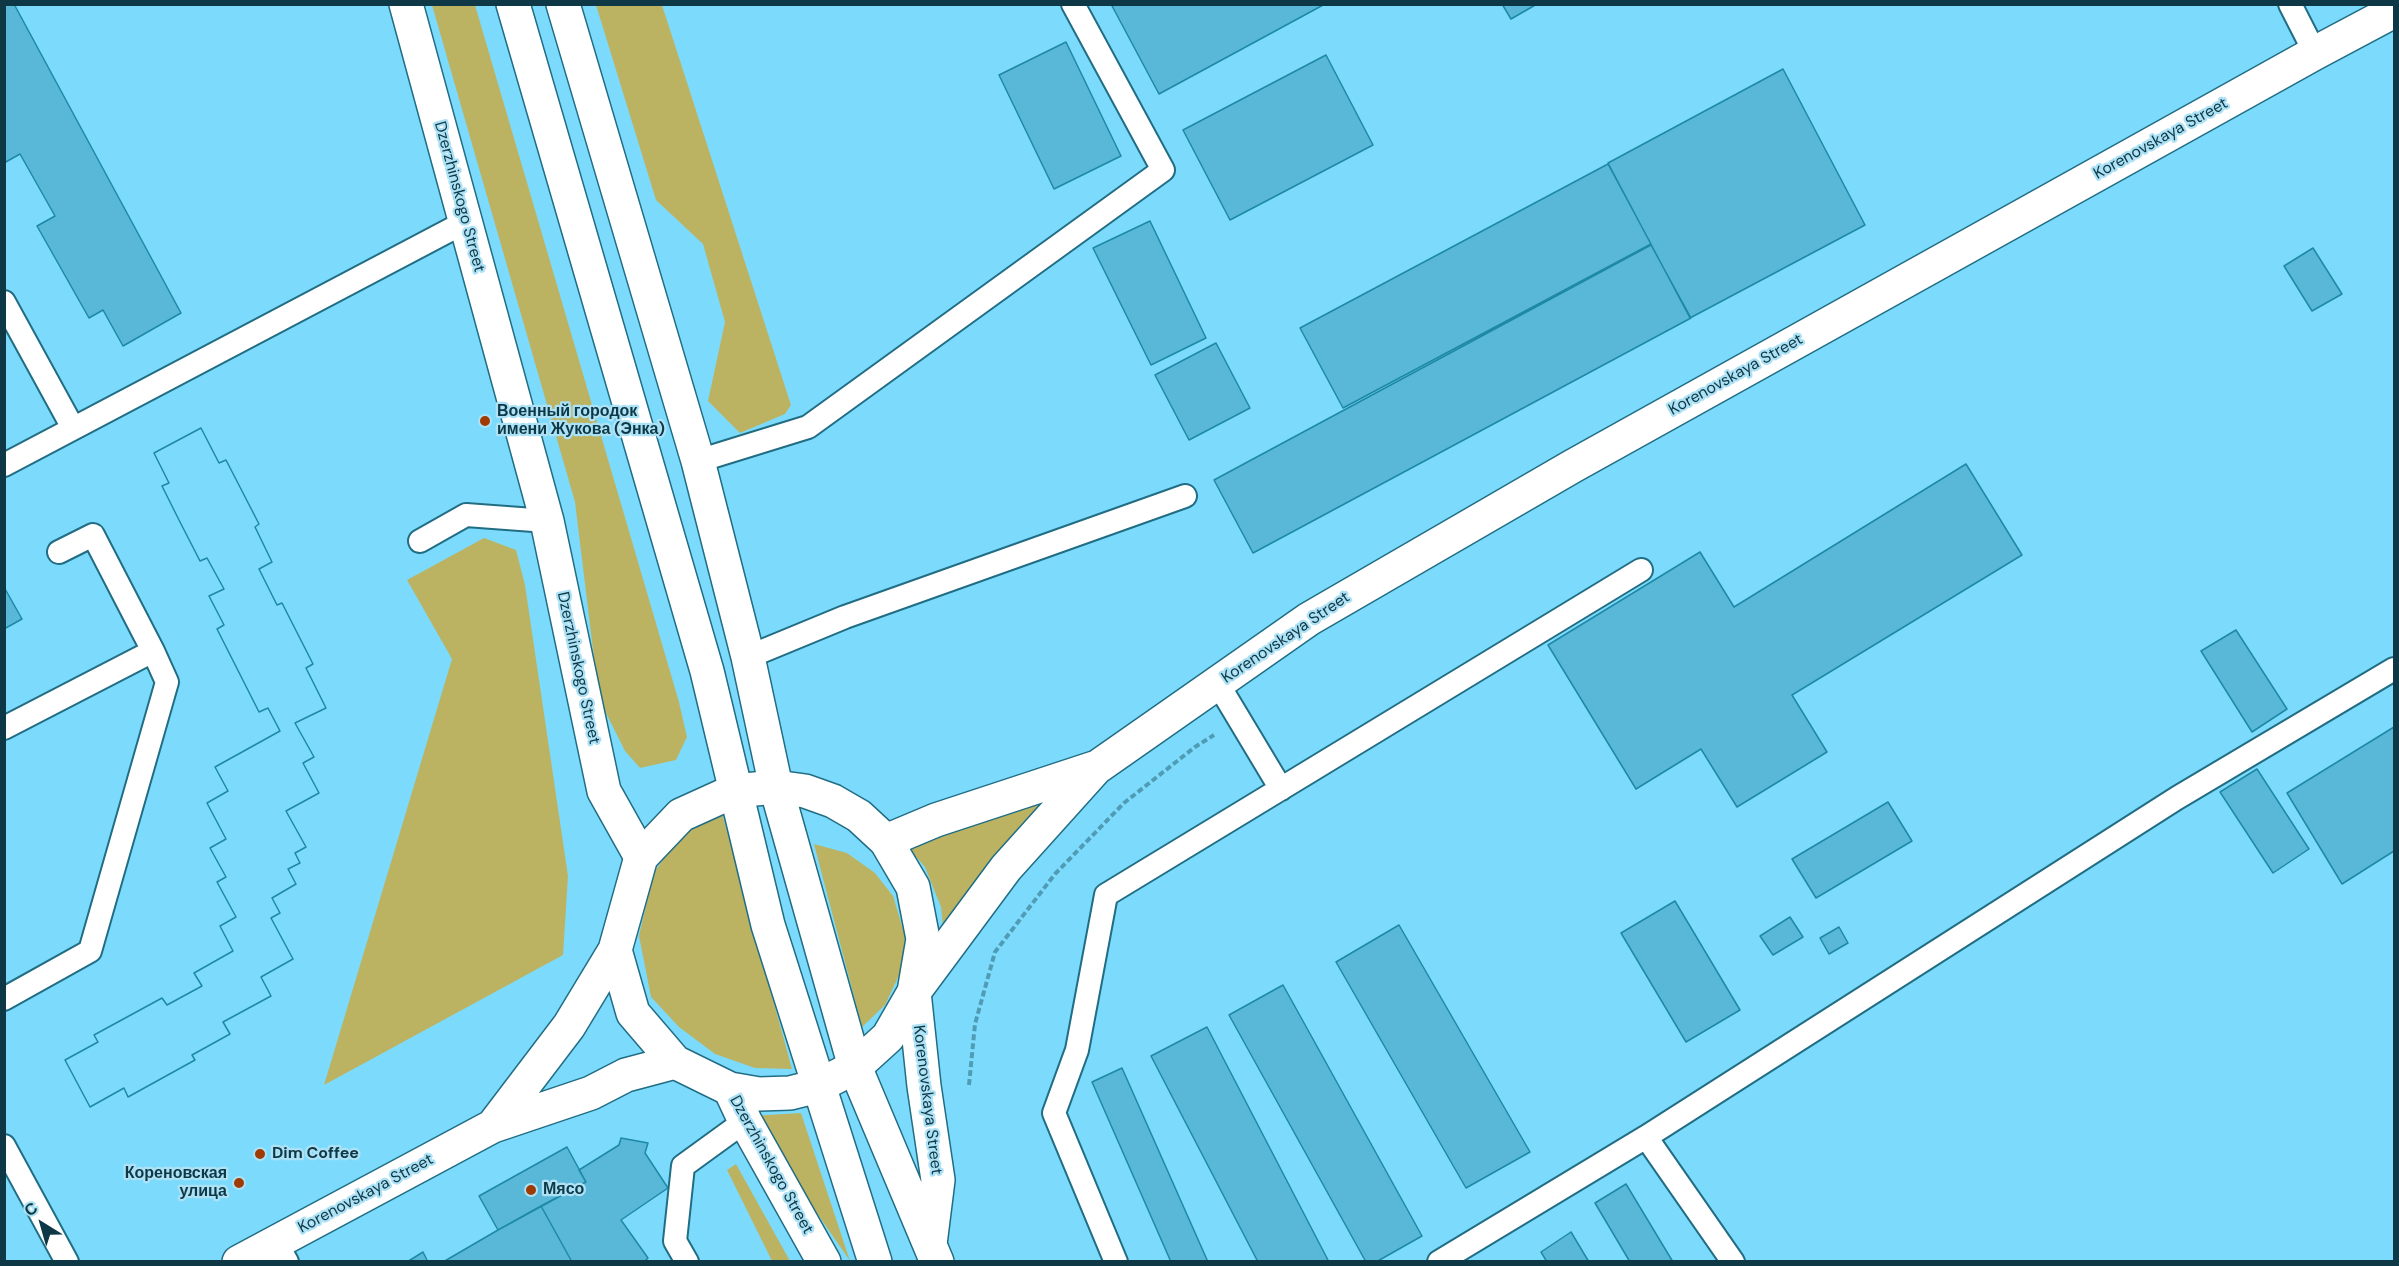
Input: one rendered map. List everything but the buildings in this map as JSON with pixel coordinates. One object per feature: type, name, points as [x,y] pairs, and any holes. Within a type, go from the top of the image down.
[{"type":"street","name":"Dzerzhinskogo Street","points":[[406,4],[547,521],[604,791],[641,857]]},
{"type":"street","points":[[513,4],[707,671],[768,925],[875,1262]]},
{"type":"street","points":[[563,4],[698,461],[748,657],[776,787],[855,1067],[933,1253]]},
{"type":"street","name":"Korenovskaya Street","points":[[730,1089],[770,1094],[790,1093],[818,1086],[855,1067],[888,1037],[914,992],[1006,868],[1096,768],[1309,619],[1563,472],[2394,11]]},
{"type":"street","name":"Korenovskaya Street","points":[[886,841],[936,820],[1096,768]]},
{"type":"street","points":[[615,951],[641,857],[681,815],[734,791],[776,787],[805,791],[833,801],[859,816],[886,841],[913,887],[923,939],[914,992]]},
{"type":"street","name":"Dzerzhinskogo Street","points":[[615,951],[633,1013],[675,1062],[730,1089],[745,1121],[824,1262]]},
{"type":"street","name":"Korenovskaya Street","points":[[492,1126],[569,1026],[615,951]]},
{"type":"street","name":"Korenovskaya Street","points":[[914,992],[924,1086],[938,1180],[933,1253]]},
{"type":"street","name":"Korenovskaya Street","points":[[238,1262],[281,1252],[492,1126],[591,1093],[626,1075],[675,1062]]},
{"type":"lane","points":[[698,461],[808,427],[1163,170],[1073,4]]},
{"type":"lane","points":[[2290,4],[2315,53]]},
{"type":"lane","points":[[4,465],[466,222]]},
{"type":"lane","points":[[4,302],[74,428]]},
{"type":"lane","points":[[748,657],[845,616],[1185,496]]},
{"type":"lane","points":[[420,541],[466,515],[547,521]]},
{"type":"lane","points":[[4,999],[90,951],[167,682],[93,535],[59,552]]},
{"type":"lane","points":[[1116,1262],[1054,1113],[1077,1050],[1106,895],[1641,570]]},
{"type":"lane","points":[[4,728],[153,651]]},
{"type":"lane","points":[[1439,1262],[1646,1137],[2177,798],[2394,669]]},
{"type":"lane","points":[[1218,684],[1281,789]]},
{"type":"lane","points":[[687,1262],[675,1240],[683,1166],[745,1121]]},
{"type":"lane","points":[[1646,1137],[1733,1262]]},
{"type":"lane","points":[[4,1146],[67,1262]]},
{"type":"path","points":[[969,1085],[975,1024],[995,952],[1055,874],[1124,803],[1195,747],[1239,719]]},
{"type":"shaded area","points":[[432,5],[475,5],[679,702],[687,737],[676,760],[640,768],[625,751],[599,699],[575,502]]},
{"type":"shaded area","points":[[596,5],[662,5],[791,405],[785,414],[740,433],[708,401],[725,322],[703,244],[656,200]]},
{"type":"shaded area","points":[[484,538],[516,550],[525,585],[568,876],[563,955],[324,1085],[452,659],[407,580]]},
{"type":"shaded area","points":[[1061,789],[944,939],[941,907],[925,867],[904,843]]},
{"type":"shaded area","points":[[720,806],[792,1069],[755,1068],[715,1054],[679,1027],[651,997],[639,936],[653,874],[679,836]]},
{"type":"shaded area","points":[[814,844],[847,853],[875,873],[893,896],[905,936],[901,971],[885,1005],[862,1027]]},
{"type":"shaded area","points":[[801,1113],[850,1261],[750,1116]]},
{"type":"shaded area","points":[[736,1164],[790,1261],[772,1261],[727,1170]]},
{"type":"place","name":"Военный городок имени Жукова (Энка)","points":[[485,421]]},
{"type":"place","name":"Dim Coffee","points":[[260,1154]]},
{"type":"place","name":"Кореновская улица","points":[[239,1183]]},
{"type":"place","name":"Мясо","points":[[531,1190]]}]
